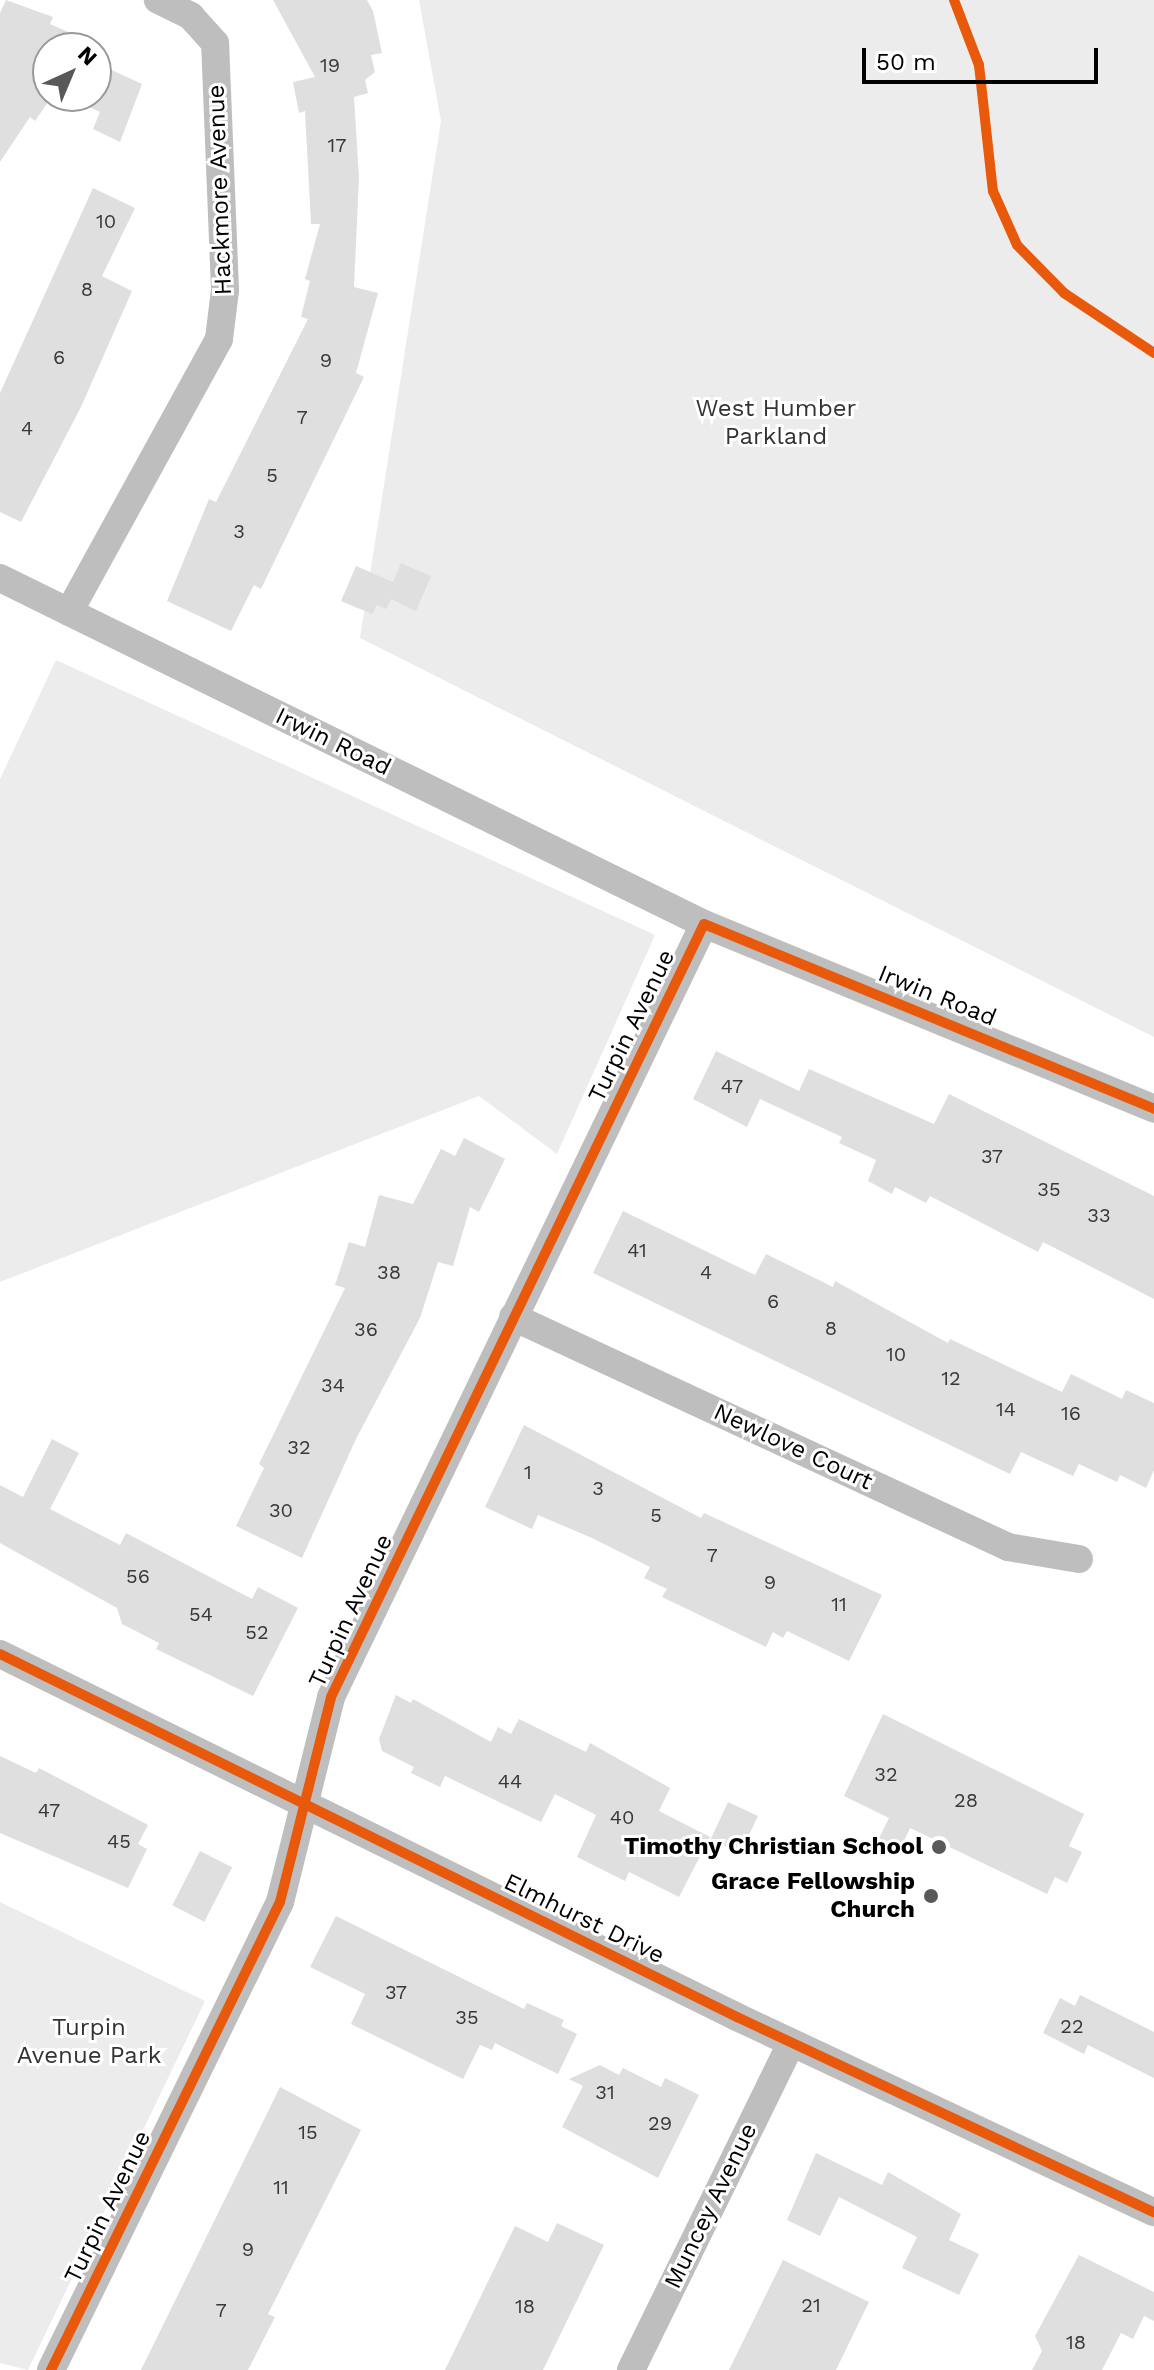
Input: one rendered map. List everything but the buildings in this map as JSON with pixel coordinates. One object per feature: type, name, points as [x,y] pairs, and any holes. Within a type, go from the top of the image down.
[{"type":"street","name":"Hackmore Avenue","points":[[69,612],[219,339],[225,290],[215,43],[191,16],[158,0]]},
{"type":"street","name":"Irwin Road","points":[[0,578],[704,924],[1154,1109]]},
{"type":"street","name":"Turpin Avenue","points":[[51,2370],[280,1902],[331,1697],[704,924]]},
{"type":"street","name":"Newlove Court","points":[[513,1317],[1008,1547],[1079,1559]]},
{"type":"street","name":"Elmhurst Drive","points":[[0,1654],[791,2043],[1154,2212]]},
{"type":"street","name":"Muncey Avenue","points":[[631,2370],[791,2043]]},
{"type":"green space","name":"West Humber Parkland","points":[[419,0],[1154,0],[1154,1037],[360,638],[441,121]]},
{"type":"green space","points":[[56,660],[655,935],[557,1154],[479,1096],[0,1282],[0,779]]},
{"type":"green space","name":"Turpin Avenue Park","points":[[0,1902],[205,2001],[28,2370],[0,2363]]},
{"type":"cycle path","points":[[954,0],[979,65],[993,191],[1017,245],[1064,293],[1154,353]]},
{"type":"cycle path","points":[[51,2370],[280,1902],[331,1697],[704,924],[1154,1109]]},
{"type":"cycle path","points":[[0,1654],[737,2017],[1154,2212]]},
{"type":"place","name":"Timothy Christian School","points":[[939,1847]]},
{"type":"place","name":"Grace Fellowship Church","points":[[931,1896]]}]
